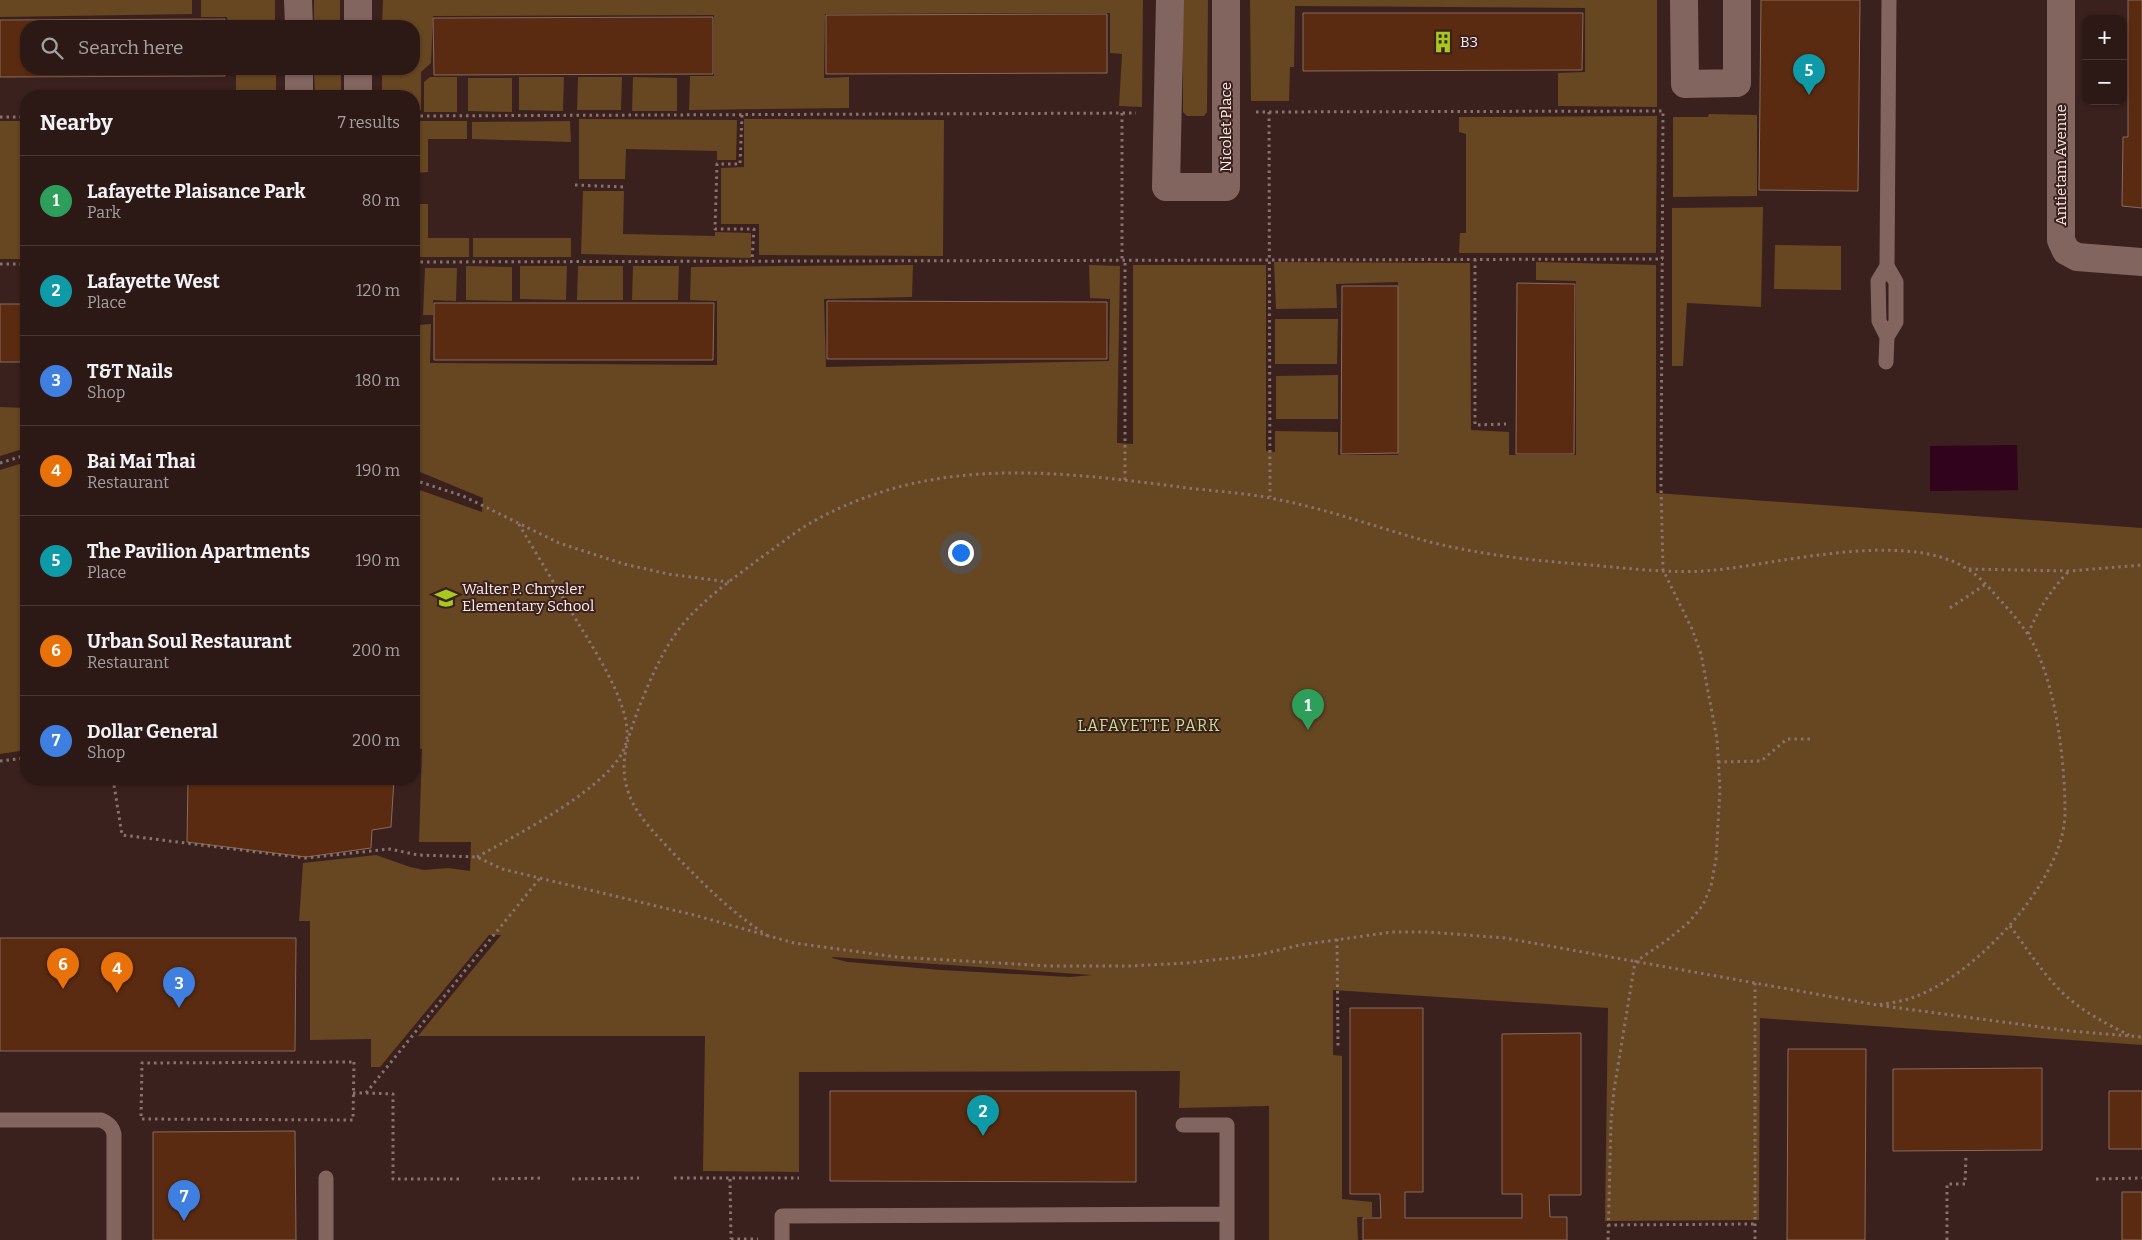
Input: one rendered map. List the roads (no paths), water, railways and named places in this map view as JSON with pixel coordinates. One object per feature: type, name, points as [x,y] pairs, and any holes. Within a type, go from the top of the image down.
[{"type":"street","points":[[298,0],[298,20]]},
{"type":"street","points":[[358,0],[358,20]]},
{"type":"street","name":"Nicolet Place","points":[[1170,0],[1166,187],[1226,186],[1226,0]]},
{"type":"street","points":[[1684,0],[1685,84],[1737,83],[1737,0]]},
{"type":"street","name":"Antietam Avenue","points":[[2061,0],[2061,240],[2066,251],[2077,257],[2142,262]]},
{"type":"street","points":[[299,75],[299,90]]},
{"type":"street","points":[[358,75],[358,90]]},
{"type":"lane","points":[[1886,362],[1887,336],[1896,322],[1896,282],[1888,266],[1889,0]]},
{"type":"lane","points":[[0,1120],[101,1120],[108,1123],[114,1134],[114,1240]]},
{"type":"lane","points":[[1183,1125],[1227,1125],[1227,1240]]},
{"type":"lane","points":[[326,1178],[326,1240]]},
{"type":"lane","points":[[782,1240],[782,1216],[1227,1214]]},
{"type":"place","name":"B3","points":[[1443,42]]},
{"type":"place","name":"The Pavilion Apartments","points":[[1809,95]]},
{"type":"place","name":"Walter P. Chrysler Elementary School","points":[[446,598]]},
{"type":"place","name":"Lafayette Plaisance Park","points":[[1308,730]]},
{"type":"place","name":"Urban Soul Restaurant","points":[[63,989]]},
{"type":"place","name":"Bai Mai Thai","points":[[117,993]]},
{"type":"place","name":"T&T Nails","points":[[179,1008]]},
{"type":"place","name":"Lafayette West","points":[[983,1136]]},
{"type":"place","name":"Dollar General","points":[[184,1221]]},
{"type":"district","name":"LAFAYETTE PARK","points":[[1149,725]]}]
